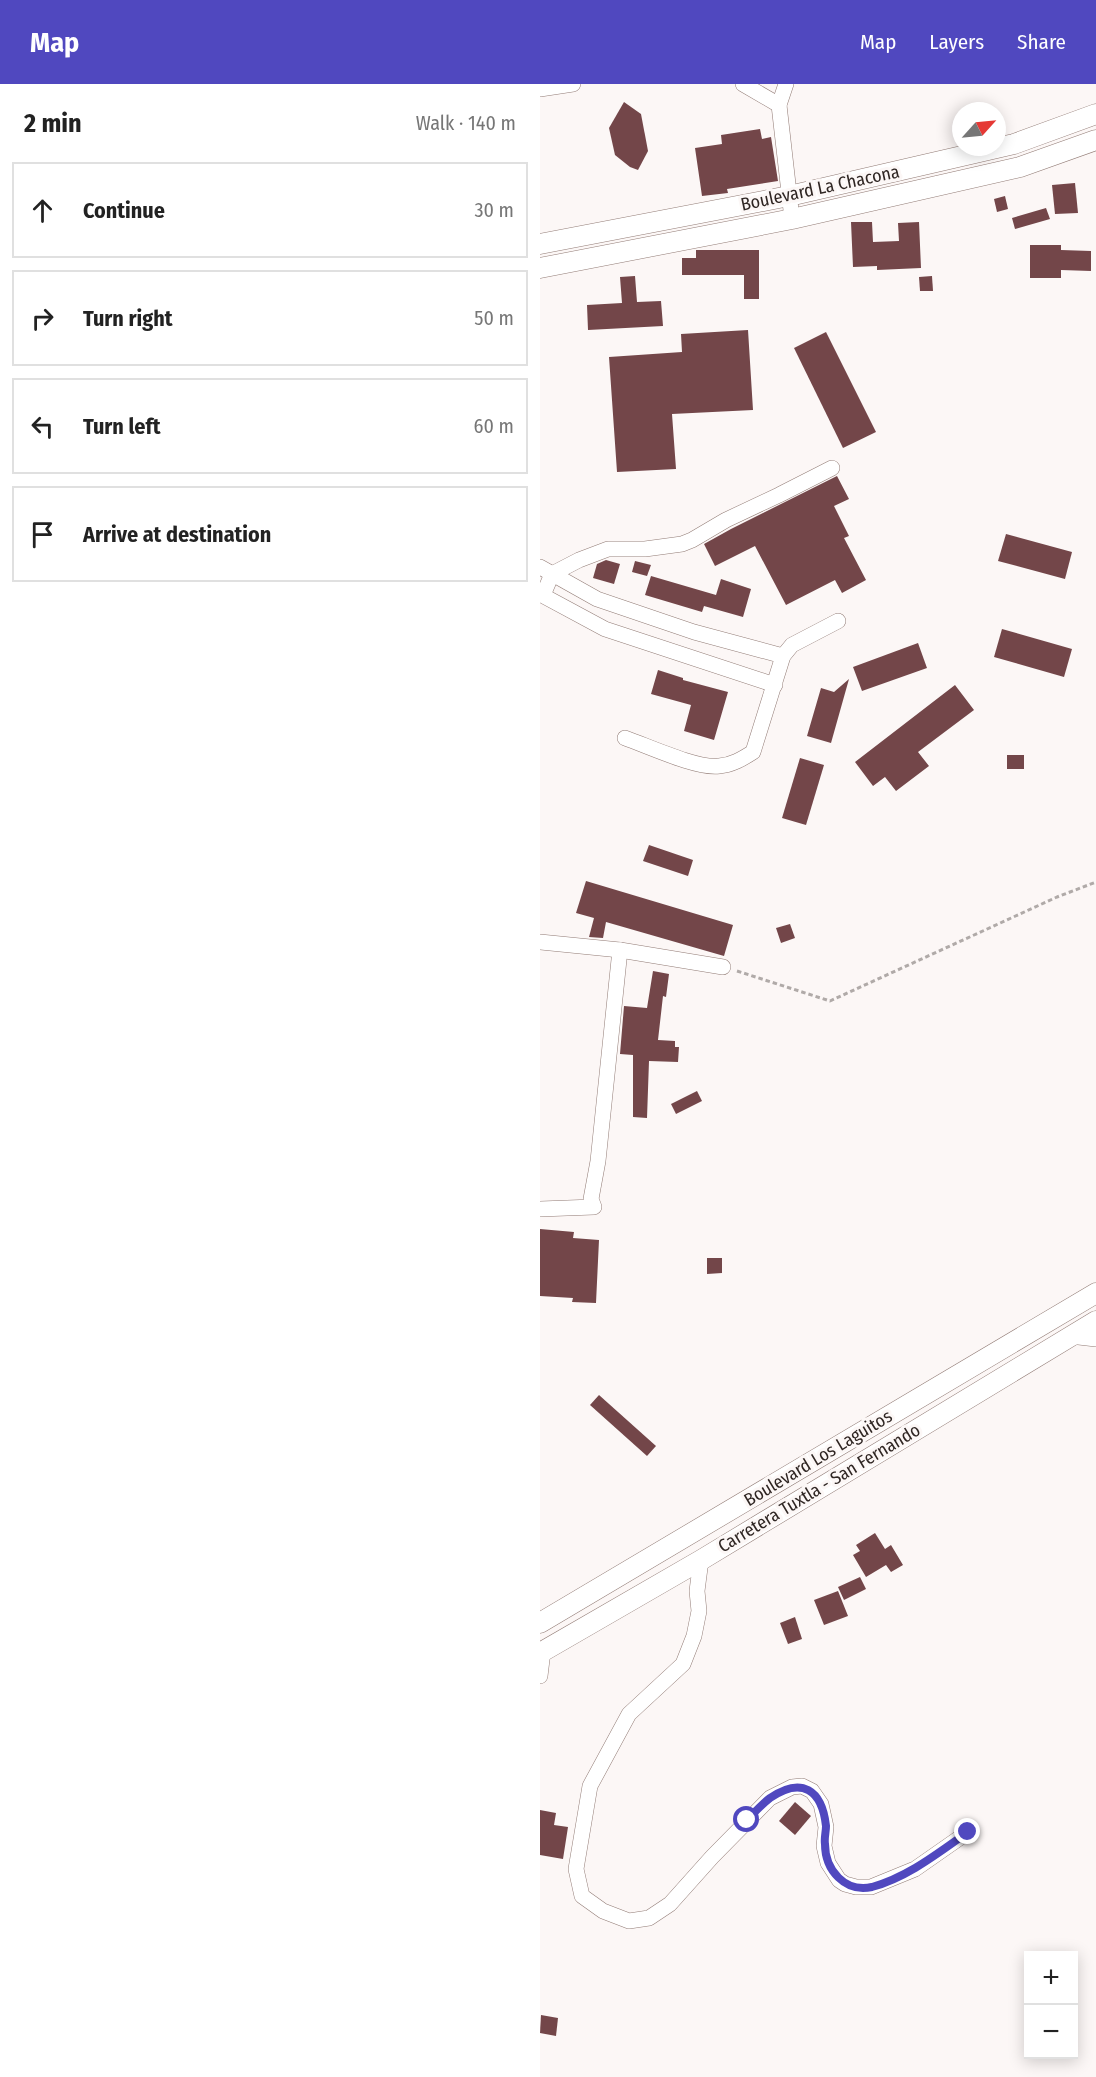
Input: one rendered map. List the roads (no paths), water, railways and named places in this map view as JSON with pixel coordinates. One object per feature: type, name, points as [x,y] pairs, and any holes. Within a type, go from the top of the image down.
[{"type":"main road","name":"Boulevard La Chacona","points":[[540,244],[789,196],[1014,144],[1096,114]]},
{"type":"main road","name":"Boulevard La Chacona","points":[[540,268],[792,219],[1020,167],[1096,140]]},
{"type":"main road","name":"Boulevard Los Laguitos","points":[[540,1623],[1096,1293]]},
{"type":"main road","name":"Carretera Tuxtla - San Fernando","points":[[542,1652],[701,1560],[1096,1321]]},
{"type":"main road","points":[[601,1587],[614,1610]]},
{"type":"street","points":[[540,89],[573,84]]},
{"type":"street","points":[[743,84],[779,105]]},
{"type":"street","points":[[786,84],[779,105],[792,219]]},
{"type":"street","points":[[546,571],[608,549],[645,549],[682,544],[726,519],[832,468]]},
{"type":"street","points":[[546,571],[541,595],[605,629],[775,685]]},
{"type":"street","points":[[546,571],[597,599],[694,632],[783,656]]},
{"type":"street","points":[[626,738],[698,764],[717,767],[736,763],[753,753],[783,656],[792,645],[838,621]]},
{"type":"street","points":[[540,942],[620,950],[723,967]]},
{"type":"street","points":[[540,1209],[594,1207],[591,1199],[598,1161],[620,950]]},
{"type":"street","points":[[1070,1336],[1096,1339]]},
{"type":"street","points":[[701,1560],[697,1591],[699,1611],[694,1636],[683,1664],[629,1714],[590,1786],[576,1869],[582,1896],[603,1911],[630,1921],[649,1918],[670,1904],[770,1798],[792,1787],[802,1786],[812,1791],[821,1804],[826,1827],[824,1846],[828,1863],[839,1880],[856,1887],[871,1887],[915,1869],[968,1832]]},
{"type":"street","points":[[540,1676],[542,1652]]}]
